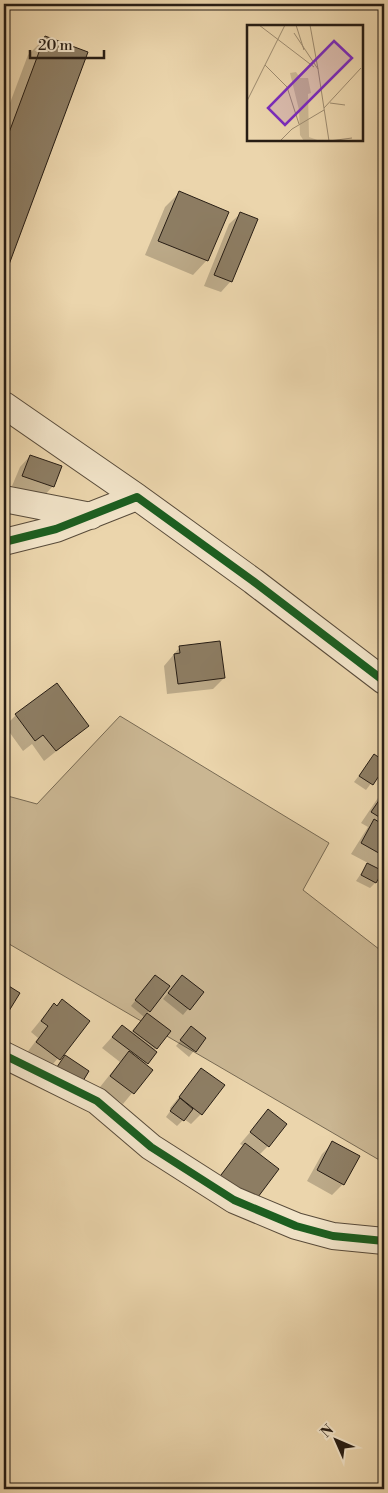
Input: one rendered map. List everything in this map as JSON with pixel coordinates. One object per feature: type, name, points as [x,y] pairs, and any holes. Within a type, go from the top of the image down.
[{"type":"street","points":[[4,405],[137,497],[253,581],[384,681]]},
{"type":"street","points":[[4,542],[56,529],[92,517],[137,497]]},
{"type":"street","points":[[4,499],[92,517]]},
{"type":"street","points":[[4,1055],[97,1102],[151,1147],[242,1204],[296,1226],[333,1236],[384,1241]]},
{"type":"shaded area","points":[[120,716],[329,843],[303,890],[384,953],[384,1171],[381,1161],[4,941],[4,795],[37,804]]},
{"type":"building","points":[[45,36],[88,52],[4,278],[4,146]]},
{"type":"building","points":[[179,191],[229,212],[208,261],[158,241]]},
{"type":"building","points":[[240,212],[258,219],[232,282],[214,275]]},
{"type":"building","points":[[30,455],[62,466],[54,487],[22,476]]},
{"type":"building","points":[[220,641],[225,678],[178,684],[174,654],[180,653],[179,646]]},
{"type":"building","points":[[57,683],[89,726],[56,751],[43,735],[35,741],[15,714]]},
{"type":"building","points":[[374,754],[384,761],[384,768],[373,785],[359,776]]},
{"type":"building","points":[[384,793],[384,820],[371,812]]},
{"type":"building","points":[[374,819],[384,825],[384,856],[361,843]]},
{"type":"building","points":[[367,863],[383,871],[376,883],[361,875]]},
{"type":"building","points":[[155,975],[170,986],[150,1012],[135,1000]]},
{"type":"building","points":[[182,975],[204,992],[190,1010],[168,993]]},
{"type":"building","points":[[4,983],[20,993],[4,1019]]},
{"type":"building","points":[[62,999],[90,1021],[60,1060],[36,1042],[48,1026],[41,1021],[54,1003],[57,1006]]},
{"type":"building","points":[[147,1013],[171,1031],[157,1049],[133,1031]]},
{"type":"building","points":[[122,1025],[157,1052],[148,1064],[112,1037]]},
{"type":"building","points":[[191,1026],[206,1038],[196,1052],[180,1040]]},
{"type":"building","points":[[129,1051],[153,1070],[134,1094],[110,1076]]},
{"type":"building","points":[[65,1055],[89,1071],[80,1086],[55,1070]]},
{"type":"building","points":[[201,1068],[225,1085],[202,1115],[179,1097]]},
{"type":"building","points":[[180,1098],[193,1109],[184,1121],[170,1111]]},
{"type":"building","points":[[268,1109],[287,1124],[269,1147],[250,1132]]},
{"type":"building","points":[[332,1141],[360,1156],[344,1185],[317,1170]]},
{"type":"building","points":[[245,1143],[279,1169],[252,1205],[218,1179]]},
{"type":"cycle path","points":[[4,542],[56,529],[137,497],[253,581],[384,681]]},
{"type":"cycle path","points":[[4,1055],[97,1101],[151,1147],[234,1200],[296,1226],[333,1236],[384,1241]]}]
